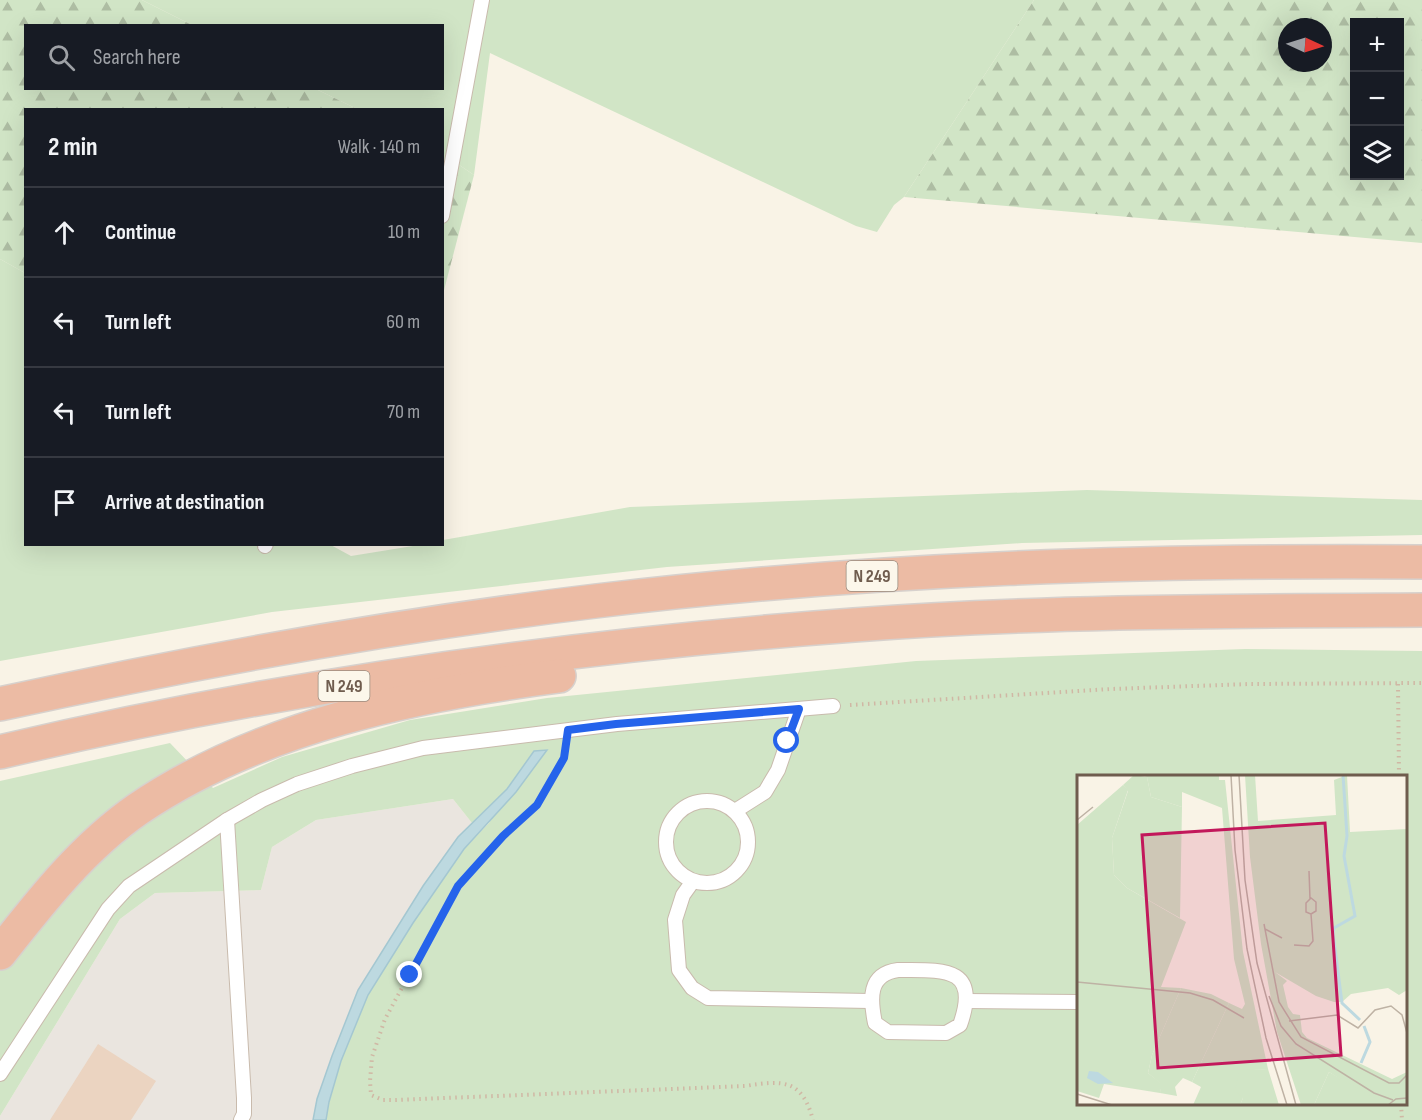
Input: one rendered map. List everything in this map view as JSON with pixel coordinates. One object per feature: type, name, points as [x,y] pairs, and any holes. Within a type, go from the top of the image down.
[{"type":"highway","name":"N 249","points":[[0,704],[137,674],[405,627],[551,606],[675,592],[839,578],[961,571],[1285,561],[1422,562]]},
{"type":"highway","name":"N 249","points":[[0,752],[63,737],[248,702],[427,672],[691,639],[855,625],[1097,613],[1422,610]]},
{"type":"highway","points":[[0,953],[39,902],[89,850],[137,810],[205,769],[315,727],[412,701],[538,679],[649,665],[691,639]]},
{"type":"lane","points":[[444,205],[482,0]]},
{"type":"lane","points":[[0,1074],[108,909],[129,886],[227,820],[297,784],[352,765],[423,748],[616,724],[833,706]]},
{"type":"lane","points":[[735,811],[765,792],[778,770],[799,709]]},
{"type":"lane","points":[[711,801],[724,804],[735,811],[744,823],[749,836],[748,851],[743,864],[734,875],[721,882],[706,884],[693,881],[681,874],[672,864],[667,852],[666,839],[669,826],[676,815],[686,807],[698,802],[711,801]]},
{"type":"lane","points":[[227,820],[244,1098],[241,1120]]},
{"type":"lane","points":[[693,881],[683,895],[675,920],[679,970],[692,988],[708,998],[870,1001]]},
{"type":"lane","points":[[941,970],[955,974],[964,987],[967,1006],[960,1025],[945,1034],[888,1032],[875,1023],[870,1001],[877,980],[888,972],[941,970]]},
{"type":"lane","points":[[966,1001],[1077,1002]]},
{"type":"path","points":[[833,706],[1227,684],[1422,683]]},
{"type":"path","points":[[1398,684],[1399,775]]},
{"type":"path","points":[[568,730],[564,758],[537,805],[503,836],[458,886],[385,1019],[372,1057],[370,1081],[372,1095],[383,1100],[396,1100],[745,1086],[773,1082],[792,1085],[800,1092],[806,1099],[813,1120]]},
{"type":"path","points":[[1401,1105],[1402,1120]]},
{"type":"shaded area","points":[[453,799],[472,823],[458,837],[423,886],[358,990],[317,1099],[313,1120],[0,1120],[0,1116],[120,919],[155,893],[261,890],[272,847],[316,820]]},
{"type":"green space","points":[[0,0],[142,0],[190,24],[24,24],[24,90],[318,90],[355,108],[24,108],[24,272],[0,259]]},
{"type":"green space","points":[[142,0],[1034,0],[904,197],[894,205],[877,232],[856,226],[490,53],[474,175],[444,155],[444,108],[355,108],[318,90],[444,90],[444,24],[190,24]]},
{"type":"green space","points":[[1034,0],[1422,0],[1422,243],[904,197]]},
{"type":"green space","points":[[444,155],[474,175],[444,290]]},
{"type":"green space","points":[[0,259],[24,272],[24,546],[333,546],[351,556],[413,546],[444,546],[444,540],[630,507],[1087,490],[1422,500],[1422,535],[1022,543],[667,567],[272,612],[0,661]]},
{"type":"green space","points":[[1245,649],[1422,651],[1422,1120],[326,1120],[341,1061],[368,995],[413,923],[464,849],[489,823],[534,751],[507,789],[472,823],[453,799],[316,820],[272,847],[261,890],[155,893],[120,919],[0,1116],[0,781],[170,743],[213,788],[282,757],[410,720],[547,698],[916,661]]},
{"type":"water","points":[[547,750],[516,792],[464,849],[413,923],[368,995],[341,1061],[326,1120],[313,1120],[317,1099],[358,990],[423,886],[458,837],[507,789],[534,751]]},
{"type":"building","points":[[98,1044],[156,1081],[131,1120],[50,1120]]},
{"type":"route","points":[[410,975],[458,886],[503,836],[537,805],[564,758],[568,730],[799,709],[787,741]]}]
